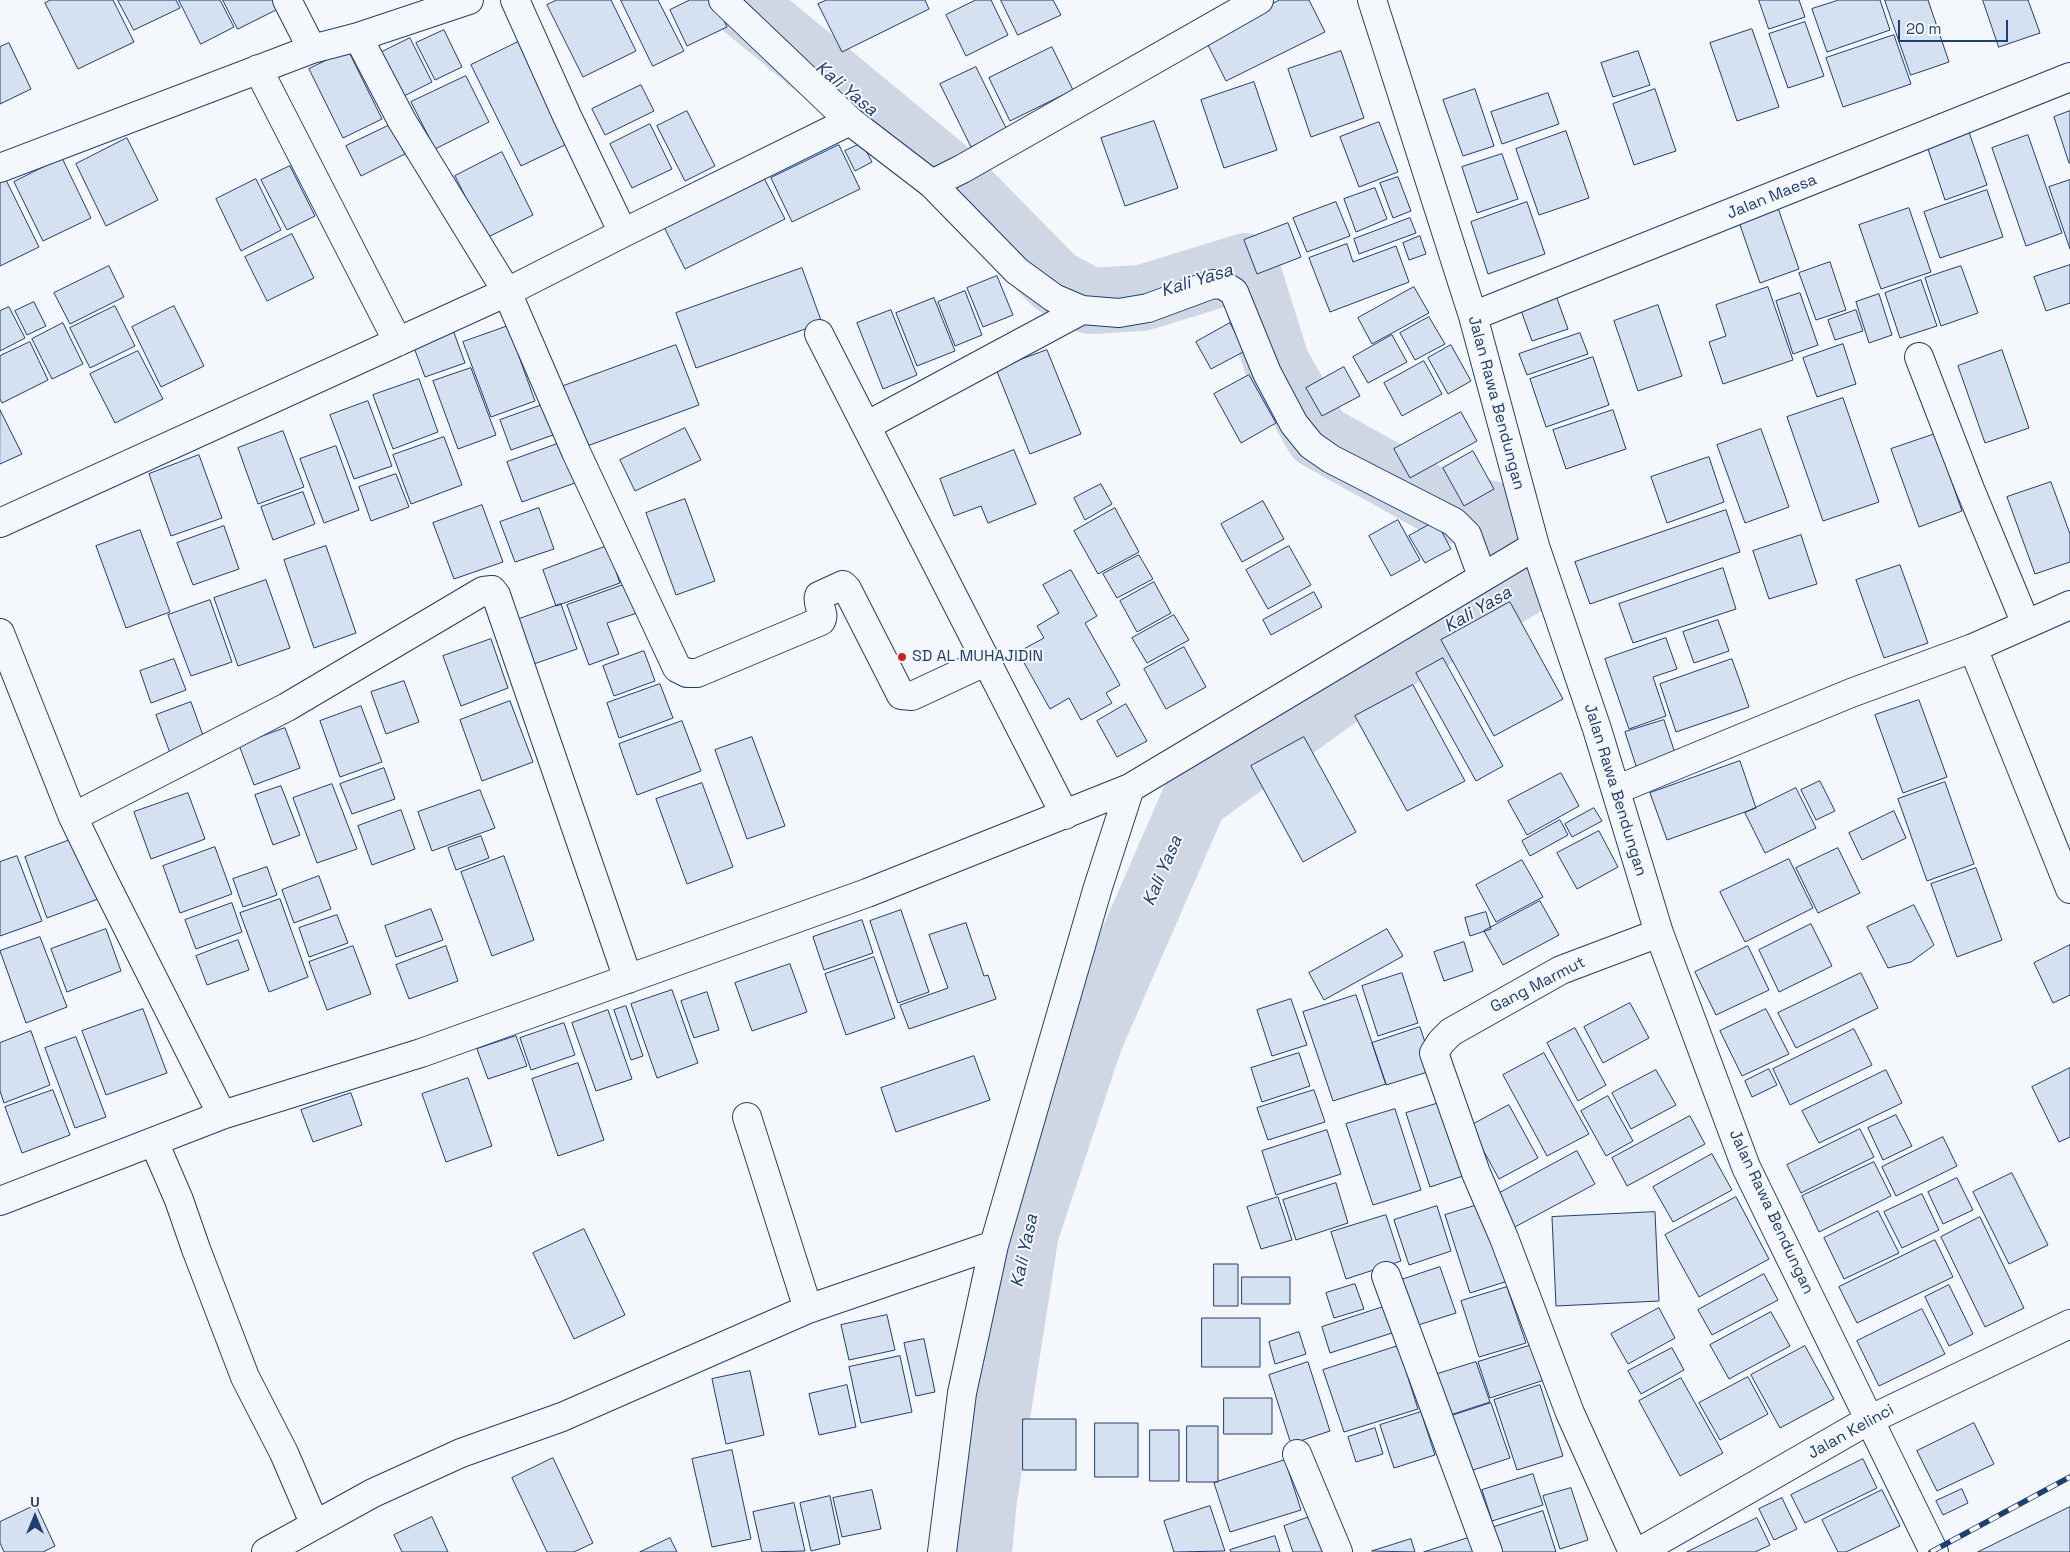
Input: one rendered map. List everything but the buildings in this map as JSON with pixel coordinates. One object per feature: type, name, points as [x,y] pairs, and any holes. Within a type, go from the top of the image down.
[{"type":"street","points":[[287,0],[312,49]]},
{"type":"street","points":[[0,168],[312,49],[358,37],[469,0]]},
{"type":"street","points":[[516,0],[567,116],[623,233]]},
{"type":"street","points":[[723,0],[850,121],[947,177],[1017,271],[1054,298],[1082,310],[1118,313],[1148,308],[1213,284],[1223,285],[1234,292],[1267,373],[1294,424],[1311,445],[1454,522],[1467,535],[1483,576]]},
{"type":"street","points":[[947,177],[1259,0]]},
{"type":"street","name":"Jalan Rawa Bendungan","points":[[1372,0],[1473,316],[1526,552],[1616,790],[1659,933],[1746,1167],[1934,1552]]},
{"type":"street","points":[[358,37],[402,121],[507,292],[576,452],[678,668],[687,673],[697,673],[821,621],[823,615],[818,602],[819,596],[843,585],[847,589],[901,694],[912,696],[986,661]]},
{"type":"street","points":[[258,69],[398,342]]},
{"type":"street","name":"Jalan Maesa","points":[[1473,316],[2070,77]]},
{"type":"street","points":[[0,524],[507,292],[850,121]]},
{"type":"street","points":[[866,426],[1082,310]]},
{"type":"street","points":[[819,334],[1065,815]]},
{"type":"street","points":[[1919,357],[1970,489],[2026,624]]},
{"type":"street","points":[[0,1201],[222,1115],[421,1053],[867,893],[1130,788],[1526,552]]},
{"type":"street","points":[[73,817],[287,707],[483,592],[492,590],[496,594],[628,979]]},
{"type":"street","points":[[1616,790],[1851,693],[1973,648],[2070,605]]},
{"type":"street","points":[[0,633],[73,817],[102,879],[222,1115]]},
{"type":"street","points":[[1973,648],[2070,889]]},
{"type":"street","points":[[942,1552],[962,1393],[994,1245],[1098,887],[1130,788]]},
{"type":"street","name":"Gang Marmut","points":[[1633,1552],[1570,1413],[1504,1238],[1476,1173],[1434,1053],[1451,1032],[1561,970],[1659,933]]},
{"type":"street","points":[[747,1116],[808,1309]]},
{"type":"street","points":[[154,1142],[179,1200],[245,1377],[284,1453],[310,1512]]},
{"type":"street","points":[[266,1552],[310,1512],[373,1493],[462,1453],[562,1417],[808,1309],[994,1245]]},
{"type":"street","points":[[1386,1276],[1488,1552]]},
{"type":"street","name":"Jalan Kelinci","points":[[1639,1552],[1869,1420],[2070,1324]]},
{"type":"street","points":[[1297,1454],[1338,1552]]},
{"type":"waterway","name":"Kali Yasa","points":[[738,0],[951,176],[1055,282],[1090,301],[1142,298],[1246,266],[1277,364],[1318,436],[1451,510],[1488,513],[1521,585],[1362,677],[1195,798],[1090,1039],[1026,1232],[984,1499],[979,1552]]},
{"type":"railway","points":[[1931,1552],[2070,1477]]},
{"type":"place","name":"SD AL MUHAJIDIN","points":[[902,657]]}]
